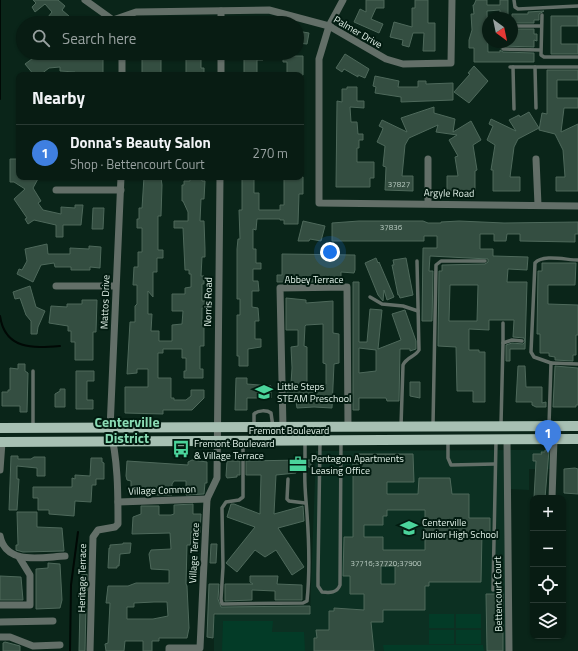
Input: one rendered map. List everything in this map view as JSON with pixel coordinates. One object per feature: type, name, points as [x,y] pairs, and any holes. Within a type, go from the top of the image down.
[{"type":"main road","name":"Fremont Boulevard","points":[[0,428],[110,429],[578,426]]},
{"type":"main road","name":"Fremont Boulevard","points":[[1,442],[320,442],[578,439]]},
{"type":"street","points":[[85,0],[106,16]]},
{"type":"street","points":[[329,26],[343,0]]},
{"type":"street","name":"Palmer Drive","points":[[304,19],[329,26],[386,59],[403,64],[451,63],[452,0]]},
{"type":"street","name":"Palmer Drive","points":[[126,16],[136,12],[269,10],[292,16]]},
{"type":"street","points":[[221,11],[221,16]]},
{"type":"street","name":"Argyle Road","points":[[329,26],[319,59],[319,203],[428,203],[578,206]]},
{"type":"street","points":[[122,60],[122,72]]},
{"type":"street","points":[[221,60],[221,72]]},
{"type":"street","points":[[428,159],[428,203]]},
{"type":"street","points":[[536,159],[538,205]]},
{"type":"street","name":"Mattos Drive","points":[[110,429],[115,286],[121,180]]},
{"type":"street","name":"Norris Road","points":[[217,428],[220,180]]},
{"type":"street","points":[[56,190],[121,190]]},
{"type":"street","points":[[56,286],[115,286]]},
{"type":"street","name":"Abbey Terrace","points":[[278,428],[280,288],[340,287],[347,287],[348,427]]},
{"type":"street","name":"Village Terrace","points":[[170,651],[170,648],[200,648],[207,499],[218,478],[217,428]]},
{"type":"street","name":"Heritage Terrace","points":[[90,651],[93,537],[98,530],[115,528],[118,524],[118,485],[113,441],[110,429]]},
{"type":"street","name":"Bettencourt Court","points":[[507,440],[509,651]]},
{"type":"street","points":[[552,495],[554,440]]},
{"type":"street","points":[[0,470],[1,442]]},
{"type":"street","name":"Village Common","points":[[118,502],[207,499]]},
{"type":"street","points":[[0,536],[1,542],[10,554],[19,557],[65,556]]},
{"type":"street","points":[[0,605],[30,605],[30,575],[19,557]]},
{"type":"street","points":[[0,622],[53,621]]},
{"type":"street","points":[[0,637],[10,637],[33,646],[60,645]]},
{"type":"lane","points":[[514,0],[515,7],[518,9],[578,6]]},
{"type":"lane","points":[[542,15],[541,55],[544,57],[578,57]]},
{"type":"lane","points":[[518,26],[541,26]]},
{"type":"lane","points":[[503,50],[540,50]]},
{"type":"lane","points":[[514,109],[512,67],[578,67]]},
{"type":"lane","points":[[536,67],[536,108]]},
{"type":"lane","points":[[578,260],[544,259],[538,260],[535,263],[531,352],[534,357],[551,363],[578,364]]},
{"type":"lane","points":[[401,427],[403,365],[405,360],[417,353],[419,350],[417,261]]},
{"type":"lane","points":[[433,426],[436,265],[441,261],[485,261]]},
{"type":"lane","points":[[370,297],[382,304],[403,306],[418,311]]},
{"type":"lane","points":[[501,426],[503,323]]},
{"type":"lane","points":[[503,343],[512,340],[522,341]]},
{"type":"lane","points":[[549,426],[551,363]]},
{"type":"lane","points":[[33,371],[33,428]]},
{"type":"lane","points":[[254,428],[254,414],[265,411],[271,412],[278,428]]},
{"type":"lane","points":[[448,440],[448,458],[451,465],[495,464]]},
{"type":"lane","points":[[493,590],[496,440]]},
{"type":"lane","points":[[305,441],[305,460]]},
{"type":"lane","points":[[320,442],[318,586],[322,592],[328,593],[335,591],[340,585],[341,441]]},
{"type":"lane","points":[[243,442],[244,497],[239,500],[226,502],[222,508],[222,604],[303,603],[307,601],[308,543],[305,503],[305,468]]},
{"type":"lane","points":[[288,479],[287,499],[289,501],[305,503]]},
{"type":"shaded area","name":"Centerville Junior High School","points":[[504,450],[508,651],[214,651],[214,617],[217,614],[310,614],[316,451]]},
{"type":"shaded area","points":[[509,450],[552,450],[552,469],[529,469],[529,490],[510,489]]},
{"type":"shaded area","points":[[429,614],[454,614],[454,628],[429,628]]},
{"type":"shaded area","points":[[456,614],[481,614],[481,628],[456,628]]},
{"type":"shaded area","points":[[223,621],[273,621],[272,632],[304,632],[305,651],[222,651]]},
{"type":"shaded area","points":[[429,630],[454,630],[454,644],[429,644]]},
{"type":"shaded area","points":[[456,630],[481,630],[481,644],[456,644]]},
{"type":"shaded area","points":[[383,645],[483,645],[484,651],[384,651]]},
{"type":"building","points":[[33,0],[58,0],[65,6],[62,10],[69,16],[49,16],[52,12],[45,4],[35,12],[32,7],[36,3]]},
{"type":"building","points":[[366,0],[384,0],[384,8],[376,8],[371,19],[383,24],[379,33],[354,22],[360,9],[366,12]]},
{"type":"building","points":[[415,0],[428,0],[428,23],[435,23],[435,51],[423,51],[424,33],[413,33],[409,47],[402,45],[403,40],[390,37],[394,22],[412,27],[412,8],[415,8]]},
{"type":"building","points":[[476,0],[487,0],[487,5],[500,5],[500,0],[508,0],[508,12],[500,12],[500,10],[482,12],[482,48],[488,48],[488,52],[500,52],[500,50],[503,52],[534,53],[534,62],[474,62],[474,48],[469,48],[469,40],[472,30],[471,14],[474,14],[474,5]]},
{"type":"building","points":[[544,11],[539,14],[539,20],[534,20],[534,23],[518,23],[518,14],[528,14],[528,12]]},
{"type":"building","points":[[551,16],[578,16],[578,26],[561,26],[561,44],[578,44],[578,54],[551,54]]},
{"type":"building","points":[[518,29],[534,29],[534,34],[537,34],[537,41],[534,40],[534,47],[518,46]]},
{"type":"building","points":[[304,32],[309,33],[307,44],[304,44]]},
{"type":"building","points":[[345,54],[369,69],[365,78],[358,75],[358,77],[344,69],[342,72],[336,68]]},
{"type":"building","points":[[30,60],[103,60],[103,72],[60,71],[60,67],[49,68],[44,72],[32,72],[25,64]]},
{"type":"building","points":[[142,60],[161,60],[161,72],[142,72]]},
{"type":"building","points":[[186,60],[201,60],[201,68],[204,68],[204,72],[186,72]]},
{"type":"building","points":[[244,60],[257,60],[257,72],[244,72]]},
{"type":"building","points":[[283,60],[303,60],[303,72],[287,72],[287,62],[283,62]]},
{"type":"building","points":[[474,66],[488,81],[469,103],[454,92],[470,74],[468,73]]},
{"type":"building","points":[[547,70],[578,70],[578,80],[557,80],[557,98],[578,98],[578,108],[564,108],[561,132],[578,124],[578,191],[556,191],[556,177],[565,177],[563,150],[555,134],[539,130],[542,113],[547,114]]},
{"type":"building","points":[[375,76],[399,81],[398,87],[418,87],[418,81],[426,81],[426,84],[453,83],[453,100],[401,102],[401,97],[375,93],[376,87],[373,86]]},
{"type":"building","points":[[347,87],[357,87],[357,101],[364,101],[364,108],[350,107],[351,122],[357,122],[358,134],[363,134],[363,140],[359,140],[359,148],[357,148],[357,162],[374,162],[374,178],[370,178],[370,187],[336,187],[337,101],[342,102],[342,89],[347,89]]},
{"type":"building","points":[[434,107],[434,113],[455,119],[453,132],[471,121],[481,140],[473,145],[477,170],[475,171],[475,191],[447,191],[447,176],[458,176],[455,157],[458,156],[449,140],[457,135],[436,132],[438,125],[409,138],[405,145],[402,176],[413,176],[413,191],[385,190],[386,167],[383,166],[385,146],[377,142],[383,128],[379,126],[382,120],[407,132],[401,118]]},
{"type":"building","points":[[529,112],[539,128],[518,139],[514,147],[510,177],[520,177],[520,191],[493,191],[493,170],[491,170],[495,145],[487,140],[493,126],[489,124],[491,119],[516,131],[509,120],[519,115],[520,117]]},
{"type":"building","points":[[10,159],[16,159],[16,180],[37,180],[33,188],[41,201],[38,203],[43,210],[61,214],[61,207],[75,208],[75,205],[83,205],[81,225],[63,225],[63,237],[56,237],[56,225],[34,220],[28,224],[25,219],[27,218],[14,199],[25,189],[14,182],[10,182]]},
{"type":"building","points":[[144,180],[161,180],[161,216],[158,216],[158,250],[163,250],[163,258],[157,258],[157,272],[153,272],[153,297],[148,291],[148,314],[152,314],[151,331],[159,331],[159,341],[172,341],[172,325],[182,324],[183,311],[172,311],[172,294],[185,294],[185,288],[191,287],[191,274],[189,274],[189,270],[185,270],[183,228],[174,228],[174,221],[188,221],[188,212],[182,201],[182,185],[184,185],[184,181],[205,181],[204,199],[201,199],[200,221],[204,221],[205,249],[205,257],[202,257],[201,276],[204,276],[204,284],[202,284],[202,301],[205,301],[205,308],[202,308],[204,346],[200,346],[200,369],[203,369],[203,378],[184,378],[184,371],[186,371],[186,358],[182,358],[182,349],[163,349],[163,353],[158,353],[158,378],[171,378],[171,398],[174,398],[174,400],[186,400],[191,396],[191,390],[204,390],[204,398],[192,410],[163,410],[163,414],[125,413],[125,387],[148,387],[148,369],[137,369],[137,373],[127,374],[130,322],[135,322],[135,306],[137,304],[137,285],[133,285],[134,267],[138,267],[138,252],[142,252],[142,228],[137,228],[137,219],[139,219],[139,208],[142,208]]},
{"type":"building","points":[[242,180],[254,180],[254,193],[259,193],[259,210],[280,210],[280,205],[284,205],[284,180],[303,180],[303,194],[299,194],[298,224],[284,224],[284,220],[280,219],[257,219],[256,230],[253,229],[253,249],[256,249],[256,263],[261,263],[261,269],[253,269],[253,281],[258,281],[259,291],[252,291],[252,307],[258,308],[259,321],[255,321],[255,339],[261,339],[261,347],[248,349],[248,366],[239,366],[239,356],[237,356],[237,315],[240,315],[240,299],[237,299],[237,249],[238,239],[240,239],[239,210],[242,210]]},
{"type":"building","points":[[93,208],[104,208],[103,229],[92,229]]},
{"type":"building","points":[[303,221],[325,226],[321,241],[310,239],[309,241],[298,241]]},
{"type":"building","points":[[359,221],[423,221],[428,223],[459,221],[504,223],[578,222],[578,234],[575,234],[575,242],[520,241],[520,234],[507,234],[506,241],[494,241],[494,234],[480,234],[480,249],[493,249],[493,256],[528,257],[527,270],[508,269],[507,282],[527,282],[525,349],[510,349],[510,361],[506,361],[506,345],[512,343],[523,344],[525,342],[524,338],[513,337],[514,320],[489,320],[489,330],[469,329],[469,350],[479,350],[479,352],[485,352],[485,402],[473,402],[473,391],[457,391],[456,347],[438,346],[439,271],[442,271],[442,265],[485,264],[488,262],[488,259],[430,256],[429,271],[433,271],[432,321],[422,321],[423,248],[437,248],[437,236],[424,236],[424,241],[332,241],[332,223]],"holes":[[[450,285],[478,285],[477,321],[449,321]]]},
{"type":"building","points":[[47,244],[48,254],[70,254],[70,248],[89,249],[89,246],[101,247],[100,268],[90,267],[90,270],[71,270],[71,267],[55,267],[54,263],[41,265],[33,282],[17,274],[19,269],[22,270],[27,261],[25,249]]},
{"type":"building","points":[[282,254],[355,255],[355,270],[354,273],[341,272],[341,282],[277,282],[277,275],[282,275]]},
{"type":"building","points":[[376,258],[394,297],[387,300],[384,290],[383,301],[378,295],[365,263]]},
{"type":"building","points":[[406,258],[413,295],[400,298],[398,295],[392,265],[394,265],[393,260]]},
{"type":"building","points":[[542,263],[576,263],[575,285],[548,285],[548,304],[578,305],[578,335],[576,335],[576,355],[573,355],[573,361],[555,360],[555,357],[549,356],[549,353],[540,353],[540,334],[537,334],[538,271],[542,271]]},
{"type":"building","points":[[353,282],[359,282],[359,342],[367,342],[370,309],[382,310],[378,349],[401,340],[392,314],[405,310],[416,341],[416,349],[410,351],[410,349],[400,349],[399,401],[387,401],[386,398],[359,398],[359,410],[353,410]],"holes":[[[359,348],[376,350],[376,371],[359,373]]]},
{"type":"building","points":[[30,286],[36,307],[45,311],[38,327],[37,334],[31,334],[31,321],[26,315],[20,298],[15,299],[13,292]]},
{"type":"building","points":[[286,298],[306,300],[306,303],[333,301],[333,333],[339,334],[339,363],[334,364],[332,408],[297,408],[295,396],[287,396],[287,384],[291,384],[291,347],[298,346],[298,330],[286,330]],"holes":[[[323,324],[323,363],[326,364],[326,384],[324,386],[307,385],[307,347],[304,346],[306,325]]]},
{"type":"building","points":[[82,300],[97,300],[96,332],[93,332],[93,360],[75,360],[75,342],[71,342],[71,331],[68,331],[68,326],[49,323],[51,306],[67,307],[67,304],[82,304]]},
{"type":"building","points":[[18,364],[25,364],[25,371],[28,373],[27,412],[20,412],[20,406],[2,406],[2,392],[8,392],[8,390],[10,390],[10,368],[18,369]]},
{"type":"building","points":[[518,366],[525,366],[526,387],[542,387],[542,403],[546,402],[546,407],[536,407],[532,405],[532,402],[516,402]]},
{"type":"building","points":[[555,366],[578,368],[578,405],[576,405],[576,407],[553,407]]},
{"type":"building","points":[[76,371],[94,371],[94,381],[87,381],[87,400],[93,400],[93,409],[76,409]]},
{"type":"building","points":[[236,378],[247,378],[247,384],[271,386],[271,398],[247,398],[247,410],[235,410]]},
{"type":"building","points":[[410,382],[420,382],[420,398],[410,396]]},
{"type":"building","points":[[60,389],[65,389],[65,407],[55,407],[55,394],[60,391]]},
{"type":"building","points":[[545,450],[549,450],[545,495],[534,495],[536,461],[533,461],[533,454],[542,454],[541,452],[545,452]]},
{"type":"building","points":[[355,454],[413,454],[414,482],[387,482],[387,494],[418,494],[419,478],[450,478],[452,494],[469,494],[469,518],[490,518],[490,533],[482,533],[481,582],[429,582],[429,586],[425,586],[425,610],[383,610],[383,622],[371,622],[374,651],[314,651],[314,638],[317,638],[316,630],[329,630],[329,611],[334,611],[334,608],[364,610],[364,594],[350,594],[350,576],[343,576],[344,537],[353,537],[353,464]],"holes":[[[387,510],[425,510],[425,550],[383,550],[383,537],[364,537],[364,525],[383,525],[383,516],[387,516]],[[381,566],[395,566],[395,584],[381,584]]]},
{"type":"building","points":[[11,456],[18,456],[18,459],[45,457],[45,476],[37,476],[37,468],[17,466],[17,479],[19,479],[17,510],[9,510]]},
{"type":"building","points":[[91,458],[102,458],[102,462],[104,463],[104,479],[96,479],[96,485],[92,485],[91,502],[75,501],[74,516],[49,514],[49,510],[38,510],[38,498],[33,498],[33,487],[72,487],[72,478],[75,479],[75,475],[90,476]]},
{"type":"building","points":[[192,460],[207,462],[207,483],[205,483],[204,494],[186,495],[186,481],[174,481],[172,484],[172,495],[131,495],[131,481],[127,480],[126,476],[127,461],[188,465],[188,462]]},
{"type":"building","points":[[302,460],[305,463],[308,460],[311,460],[311,468],[305,465],[300,468],[300,470],[296,470],[296,473],[276,475],[274,514],[303,506],[304,521],[278,528],[304,567],[292,575],[276,550],[265,557],[255,550],[237,572],[226,563],[255,527],[227,517],[231,504],[260,514],[261,475],[246,475],[246,461]]},
{"type":"building","points":[[227,461],[240,461],[240,475],[237,475],[237,477],[227,478]]},
{"type":"building","points":[[564,469],[578,469],[578,494],[564,493]]},
{"type":"building","points":[[193,504],[193,514],[201,514],[200,533],[191,532],[190,545],[187,545],[186,584],[189,628],[187,638],[159,638],[159,641],[152,641],[152,651],[143,651],[143,641],[125,641],[124,651],[106,651],[105,644],[108,643],[110,603],[106,603],[108,586],[128,586],[136,583],[169,583],[169,570],[151,569],[149,554],[151,550],[171,549],[170,533],[132,534],[133,517],[141,514],[141,506],[159,506],[159,515],[171,515],[174,514],[174,505]],"holes":[[[167,602],[168,616],[153,619],[127,619],[127,607],[134,607],[134,603]]]},
{"type":"building","points":[[17,512],[37,512],[37,527],[62,528],[64,551],[23,552],[16,550],[16,545],[18,545]]},
{"type":"building","points":[[131,543],[130,553],[120,554],[119,566],[117,566],[117,568],[108,568],[110,545]]},
{"type":"building","points":[[211,544],[217,544],[216,563],[210,563]]},
{"type":"building","points":[[48,563],[60,564],[62,600],[60,608],[36,609],[36,569],[48,568]]},
{"type":"building","points":[[82,574],[87,574],[87,591],[81,591]]},
{"type":"building","points":[[0,576],[21,577],[23,600],[0,600]]},
{"type":"building","points":[[250,576],[278,576],[277,584],[302,585],[302,600],[275,600],[275,591],[252,590],[252,600],[225,601],[225,584],[253,584],[250,582]]},
{"type":"building","points":[[209,584],[219,584],[218,599],[221,607],[310,606],[310,614],[214,614],[213,638],[207,637]]},
{"type":"building","points":[[486,594],[503,594],[503,651],[487,651]]},
{"type":"building","points":[[80,603],[86,603],[85,651],[79,651]]},
{"type":"building","points":[[5,642],[20,646],[20,651],[3,651],[3,643]]},
{"type":"waterway","points":[[0,0],[0,99]]},
{"type":"waterway","points":[[0,316],[3,327],[14,341],[30,346],[60,346]]},
{"type":"waterway","points":[[70,651],[71,585],[78,532]]},
{"type":"place","name":"Little Steps STEAM Preschool","points":[[264,392]]},
{"type":"place","name":"Fremont Boulevard & Village Terrace","points":[[181,449]]},
{"type":"place","name":"Donna's Beauty Salon","points":[[548,453]]},
{"type":"place","name":"Pentagon Apartments Leasing Office","points":[[298,464]]},
{"type":"place","name":"Centerville Junior High School","points":[[409,528]]},
{"type":"district","name":"Centerville District","points":[[127,430]]}]
